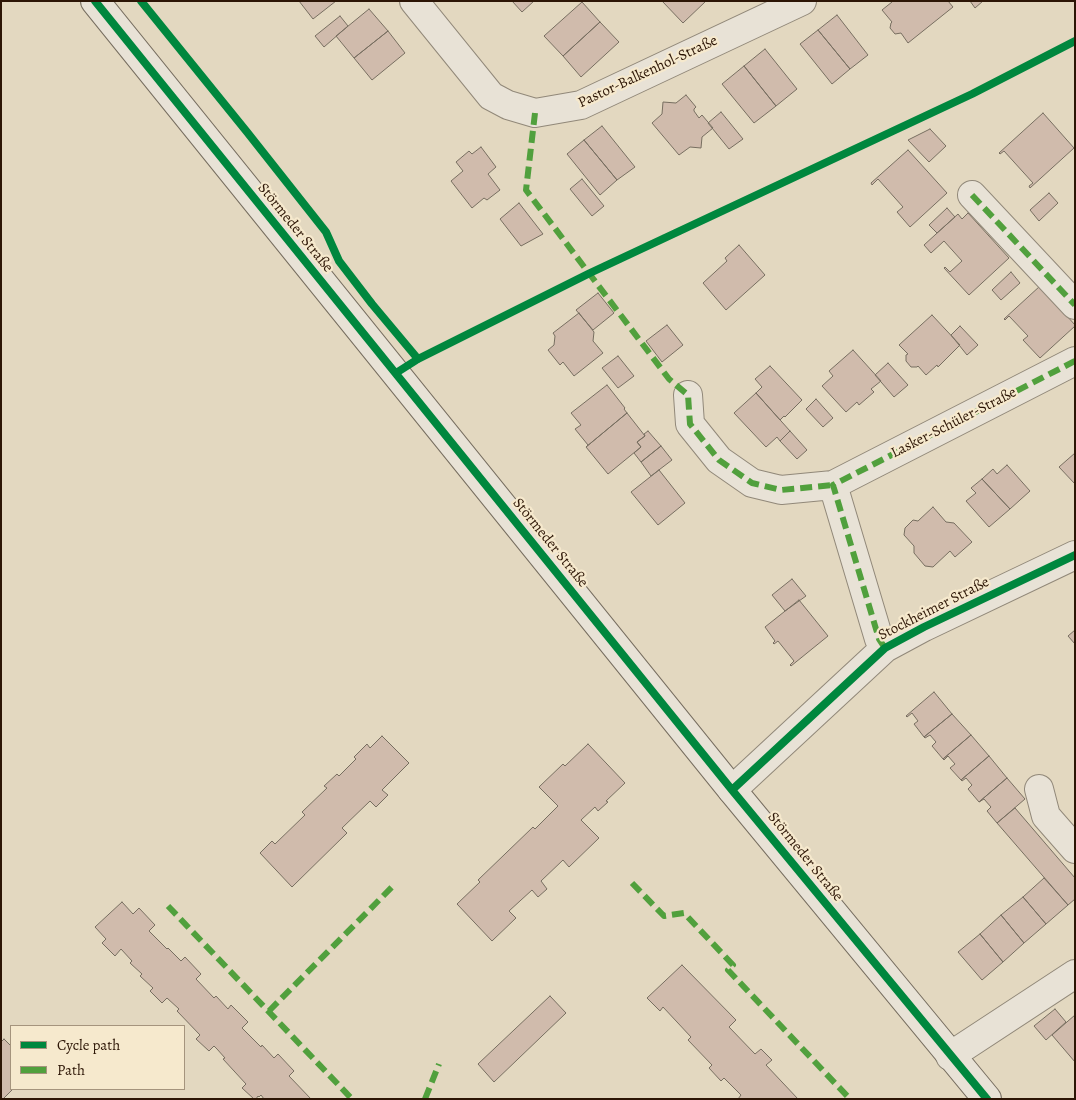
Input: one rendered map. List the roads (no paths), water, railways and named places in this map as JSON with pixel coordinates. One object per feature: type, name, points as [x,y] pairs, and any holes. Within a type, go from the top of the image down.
[{"type":"street","name":"Störmeder Straße","points":[[94,1],[732,790],[987,1099]]},
{"type":"street","name":"Pastor-Balkenhol-Straße","points":[[414,1],[492,96],[508,105],[535,112],[582,105],[759,10],[802,1]]},
{"type":"street","points":[[972,195],[1075,305]]},
{"type":"street","name":"Lasker-Schüler-Straße","points":[[688,395],[690,424],[719,460],[752,483],[780,490],[833,485],[1075,361]]},
{"type":"street","points":[[833,485],[879,639],[885,648]]},
{"type":"street","name":"Stockheimer Straße","points":[[732,790],[885,648],[924,627],[1075,555]]},
{"type":"street","points":[[1039,789],[1046,816],[1075,849]]},
{"type":"street","points":[[950,1056],[1075,974]]}]
